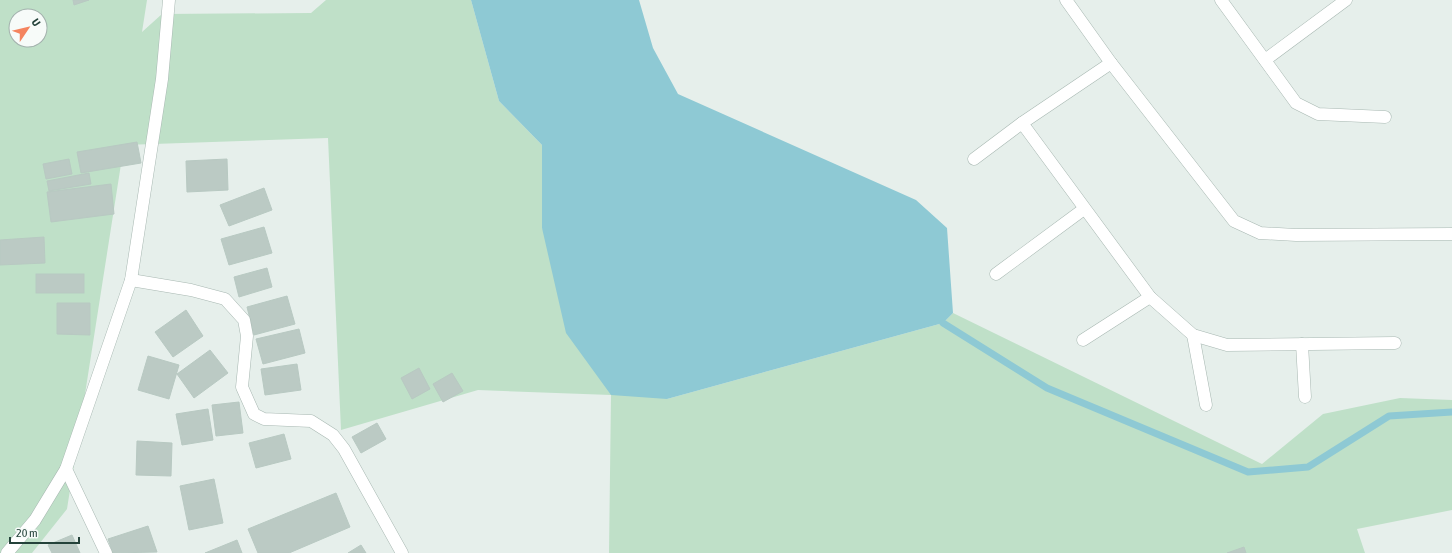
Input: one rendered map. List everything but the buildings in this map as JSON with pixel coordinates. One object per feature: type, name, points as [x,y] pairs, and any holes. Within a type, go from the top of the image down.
[{"type":"street","points":[[7,553],[35,520],[66,468],[131,280],[162,79],[169,0]]},
{"type":"street","points":[[1066,0],[1110,63],[1234,221],[1260,233],[1274,234],[1452,234]]},
{"type":"street","points":[[1220,0],[1266,60],[1296,103],[1318,114],[1385,117]]},
{"type":"street","points":[[1266,60],[1346,0]]},
{"type":"street","points":[[974,159],[1022,123],[1110,63]]},
{"type":"street","points":[[1022,123],[1150,297],[1193,335],[1227,345],[1395,343]]},
{"type":"street","points":[[996,274],[1084,209]]},
{"type":"street","points":[[131,280],[192,290],[225,299],[244,320],[247,336],[242,387],[254,414],[264,419],[311,421],[333,435],[344,449],[402,553]]},
{"type":"street","points":[[1083,340],[1150,297]]},
{"type":"street","points":[[1193,335],[1206,405]]},
{"type":"street","points":[[1302,344],[1305,397]]},
{"type":"street","points":[[66,468],[106,553]]},
{"type":"green space","points":[[0,0],[147,0],[142,32],[162,14],[311,13],[326,0],[471,0],[499,101],[542,145],[542,228],[667,399],[943,323],[953,313],[1262,464],[1323,414],[1400,398],[1452,400],[1452,510],[1357,529],[1365,553],[609,553],[611,395],[478,390],[341,430],[328,138],[124,145],[67,509],[32,553],[0,553]]},
{"type":"water","points":[[471,0],[639,0],[653,48],[678,94],[916,200],[947,228],[953,313],[943,323],[667,399],[611,395],[566,333],[542,228],[542,145],[499,101]]},
{"type":"waterway","points":[[943,323],[1047,388],[1248,472],[1308,467],[1389,416],[1452,412]]}]
